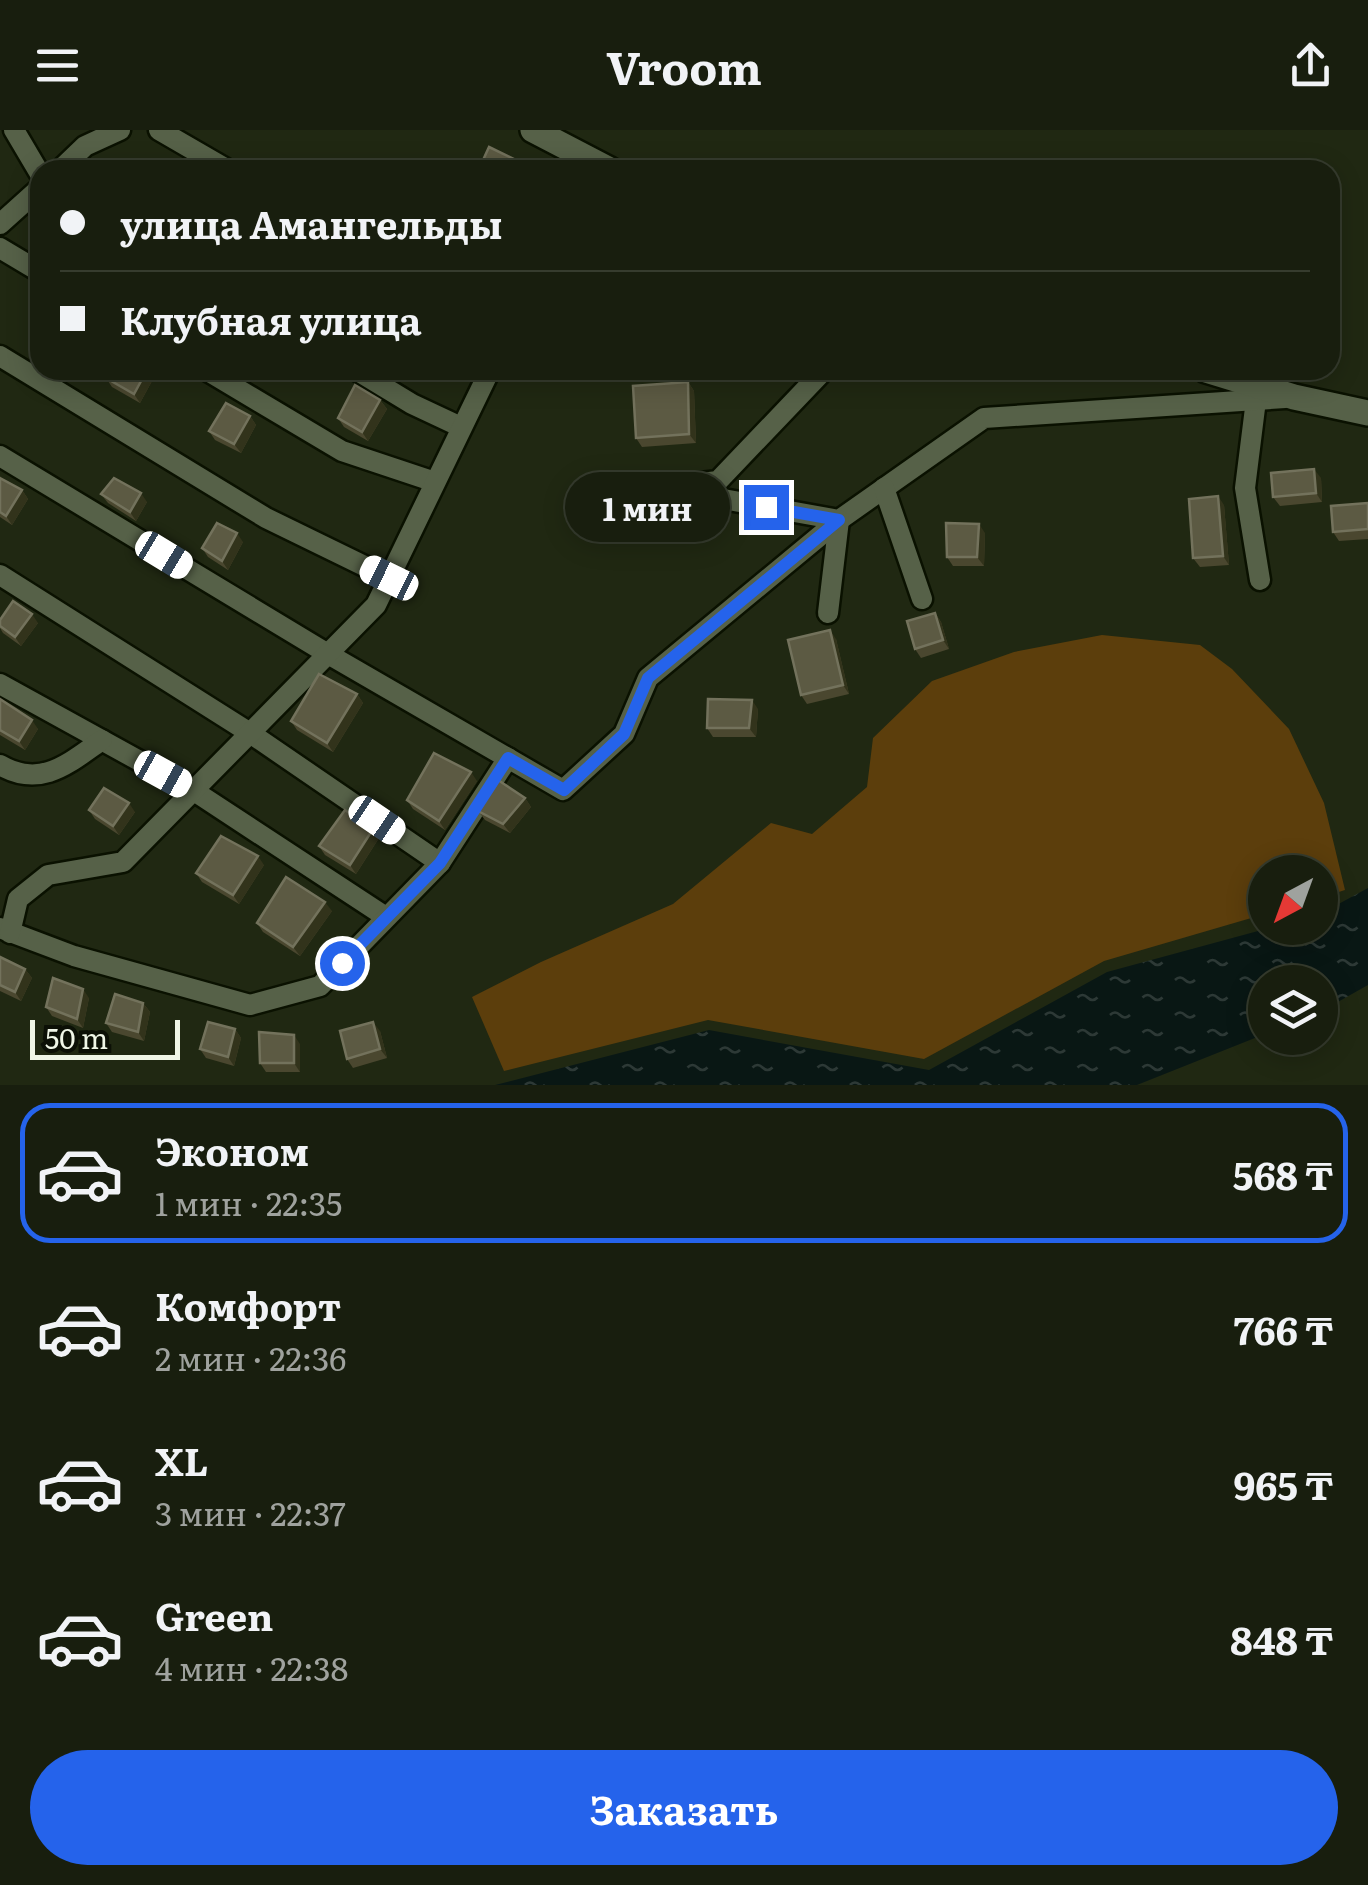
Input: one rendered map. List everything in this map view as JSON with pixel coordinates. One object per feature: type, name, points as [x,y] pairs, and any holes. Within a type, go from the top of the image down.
[{"type":"street","points":[[14,130],[32,160]]},
{"type":"street","points":[[71,160],[86,146],[120,130]]},
{"type":"street","points":[[159,130],[211,160]]},
{"type":"street","points":[[533,130],[584,160]]},
{"type":"street","points":[[0,224],[30,197]]},
{"type":"street","points":[[0,248],[30,266]]},
{"type":"street","points":[[0,356],[30,374]]},
{"type":"street","points":[[39,380],[266,518],[389,578]]},
{"type":"street","points":[[223,380],[342,451],[435,482]]},
{"type":"street","points":[[372,380],[461,427]]},
{"type":"street","points":[[485,380],[376,605],[123,862],[48,875],[18,899],[5,930],[74,956],[250,1004],[320,986],[440,863],[508,758]]},
{"type":"street","points":[[814,380],[718,481],[657,487],[839,520]]},
{"type":"street","points":[[1239,380],[1368,413]]},
{"type":"street","points":[[0,456],[328,654],[564,790],[624,734],[648,678],[839,520],[984,418],[1294,397]]},
{"type":"street","points":[[1256,400],[1246,488],[1260,580]]},
{"type":"street","points":[[884,488],[922,599]]},
{"type":"street","points":[[828,613],[839,520]]},
{"type":"street","points":[[0,575],[250,734],[440,863]]},
{"type":"street","points":[[0,684],[194,790],[386,917]]},
{"type":"street","points":[[0,765],[11,772],[52,774],[102,740]]},
{"type":"shaded area","points":[[1102,635],[1200,645],[1232,669],[1289,729],[1324,803],[1337,855],[1248,855],[1248,919],[1104,961],[924,1059],[708,1020],[504,1071],[472,997],[673,904],[771,823],[812,834],[867,787],[873,738],[932,681],[1014,652]]},
{"type":"shaded area","points":[[1338,861],[1345,890],[1338,892]]},
{"type":"water","points":[[1368,888],[1368,985],[1338,1002],[1338,965],[1248,965],[1248,1041],[1137,1085],[495,1085],[709,1030],[929,1070],[1107,972],[1248,934],[1248,945],[1338,945],[1338,904]]},
{"type":"building","points":[[489,147],[516,160],[483,160]]},
{"type":"building","points":[[110,380],[142,380],[134,394]]},
{"type":"building","points":[[688,382],[689,434],[636,438],[633,386]]},
{"type":"building","points":[[355,385],[380,400],[362,432],[338,418]]},
{"type":"building","points":[[226,403],[250,416],[234,444],[209,431]]},
{"type":"building","points":[[1314,469],[1316,493],[1273,497],[1271,473]]},
{"type":"building","points":[[0,478],[22,490],[6,516],[0,512]]},
{"type":"building","points":[[114,478],[141,493],[130,512],[101,494]]},
{"type":"building","points":[[1218,496],[1223,556],[1193,558],[1189,499]]},
{"type":"building","points":[[1368,503],[1368,529],[1333,532],[1331,506]]},
{"type":"building","points":[[217,523],[237,533],[222,561],[202,548]]},
{"type":"building","points":[[946,523],[979,524],[977,557],[947,557]]},
{"type":"building","points":[[13,601],[32,614],[15,637],[0,626]]},
{"type":"building","points":[[935,613],[943,640],[915,649],[907,621]]},
{"type":"building","points":[[830,630],[843,685],[801,695],[788,640]]},
{"type":"building","points":[[319,674],[357,694],[327,743],[291,721]]},
{"type":"building","points":[[0,699],[32,720],[19,741],[0,730]]},
{"type":"building","points":[[708,699],[752,700],[749,728],[707,728]]},
{"type":"building","points":[[434,753],[471,772],[439,821],[407,800]]},
{"type":"building","points":[[498,780],[525,798],[503,824],[478,811]]},
{"type":"building","points":[[104,788],[129,803],[113,826],[89,810]]},
{"type":"building","points":[[345,810],[373,829],[350,865],[319,846]]},
{"type":"building","points":[[221,836],[258,856],[233,895],[196,873]]},
{"type":"building","points":[[286,877],[325,902],[293,947],[257,923]]},
{"type":"building","points":[[0,957],[25,969],[15,992],[0,985]]},
{"type":"building","points":[[53,978],[83,989],[77,1019],[46,1007]]},
{"type":"building","points":[[115,994],[143,1003],[138,1032],[106,1023]]},
{"type":"building","points":[[208,1022],[235,1029],[228,1057],[200,1049]]},
{"type":"building","points":[[373,1022],[380,1049],[347,1059],[340,1031]]},
{"type":"building","points":[[259,1032],[294,1035],[294,1063],[260,1063]]},
{"type":"route","points":[[342,963],[440,863],[508,758],[564,790],[624,734],[648,678],[839,520],[766,507]]}]
